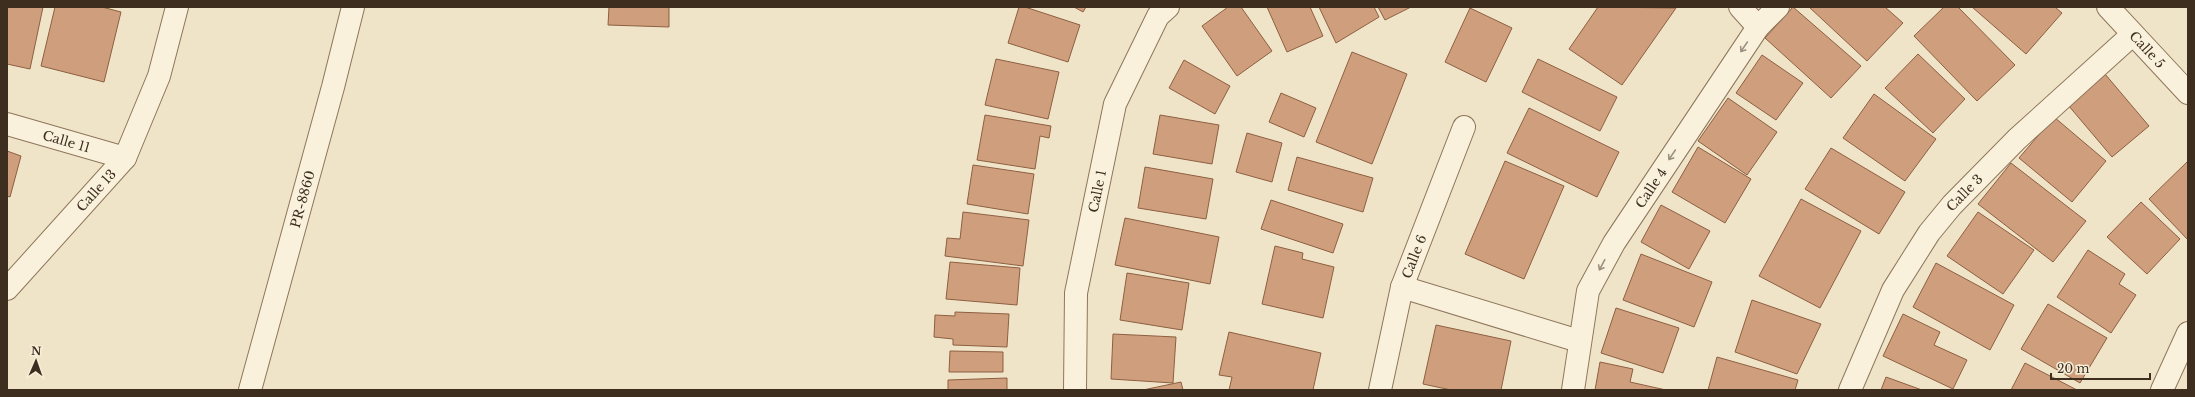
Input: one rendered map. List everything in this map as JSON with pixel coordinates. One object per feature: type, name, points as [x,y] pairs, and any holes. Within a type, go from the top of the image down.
[{"type":"street","name":"Calle 13","points":[[7,289],[125,158],[159,76],[177,7]]},
{"type":"street","name":"PR-8860","points":[[250,390],[333,87],[353,7]]},
{"type":"street","name":"Calle 1","points":[[1075,390],[1076,293],[1115,104],[1158,16],[1168,7]]},
{"type":"street","points":[[1740,7],[1758,27]]},
{"type":"street","name":"Calle 4","points":[[1572,390],[1588,291],[1614,243],[1758,27],[1778,7]]},
{"type":"street","name":"Calle 5","points":[[2108,7],[2132,35],[2188,92]]},
{"type":"street","name":"Calle 3","points":[[1850,390],[1893,290],[1929,233],[1952,205],[2017,139],[2132,35]]},
{"type":"street","name":"Calle 11","points":[[7,124],[125,158]]},
{"type":"street","name":"Calle 6","points":[[1380,390],[1402,287],[1464,127]]},
{"type":"street","points":[[1402,287],[1579,341]]},
{"type":"street","points":[[2162,390],[2188,333]]},
{"type":"building","points":[[7,7],[43,7],[30,69],[7,64]]},
{"type":"building","points":[[55,7],[102,7],[121,12],[104,82],[41,66]]},
{"type":"building","points":[[609,7],[669,7],[669,27],[608,25]]},
{"type":"building","points":[[1019,7],[1025,7],[1080,25],[1068,62],[1008,43]]},
{"type":"building","points":[[1074,7],[1086,7],[1083,12]]},
{"type":"building","points":[[1228,7],[1241,7],[1272,51],[1237,76],[1202,26]]},
{"type":"building","points":[[1267,7],[1310,7],[1323,36],[1287,52]]},
{"type":"building","points":[[1319,7],[1374,7],[1379,17],[1336,43]]},
{"type":"building","points":[[1378,7],[1411,7],[1385,20]]},
{"type":"building","points":[[1598,7],[1676,8],[1622,85],[1569,49]]},
{"type":"building","points":[[1793,7],[1861,66],[1831,98],[1765,38]]},
{"type":"building","points":[[1809,7],[1885,7],[1903,23],[1867,61]]},
{"type":"building","points":[[1944,7],[1958,7],[2015,65],[1977,101],[1914,36]]},
{"type":"building","points":[[1972,7],[2055,7],[2062,13],[2026,54]]},
{"type":"building","points":[[1470,8],[1512,28],[1486,82],[1445,62]]},
{"type":"building","points":[[1352,52],[1407,74],[1372,164],[1316,142]]},
{"type":"building","points":[[1918,54],[1965,99],[1933,133],[1885,88]]},
{"type":"building","points":[[1762,55],[1803,83],[1776,120],[1736,93]]},
{"type":"building","points":[[996,59],[1059,72],[1048,119],[985,105]]},
{"type":"building","points":[[1538,59],[1617,97],[1600,131],[1522,92]]},
{"type":"building","points":[[1184,60],[1230,86],[1215,114],[1169,88]]},
{"type":"building","points":[[2105,74],[2149,126],[2112,157],[2068,105]]},
{"type":"building","points":[[1281,93],[1316,108],[1304,137],[1269,122]]},
{"type":"building","points":[[1874,94],[1936,139],[1905,181],[1843,138]]},
{"type":"building","points":[[1728,98],[1777,132],[1747,175],[1698,141]]},
{"type":"building","points":[[1529,108],[1619,152],[1597,197],[1507,153]]},
{"type":"building","points":[[985,115],[1051,126],[1049,138],[1040,136],[1035,169],[977,160]]},
{"type":"building","points":[[1160,115],[1219,125],[1212,164],[1153,154]]},
{"type":"building","points":[[2054,117],[2106,161],[2072,202],[2019,158]]},
{"type":"building","points":[[1247,133],[1282,143],[1272,182],[1236,172]]},
{"type":"building","points":[[1698,147],[1751,179],[1725,223],[1672,192]]},
{"type":"building","points":[[1831,148],[1905,192],[1879,234],[1805,189]]},
{"type":"building","points":[[7,151],[21,156],[10,197],[7,196]]},
{"type":"building","points":[[1297,157],[1373,178],[1363,212],[1288,190]]},
{"type":"building","points":[[1505,161],[1564,186],[1524,279],[1465,254]]},
{"type":"building","points":[[2188,161],[2188,240],[2149,199]]},
{"type":"building","points":[[2011,163],[2086,221],[2053,262],[1978,204]]},
{"type":"building","points":[[973,165],[1034,174],[1028,214],[967,204]]},
{"type":"building","points":[[1145,167],[1213,179],[1206,219],[1138,208]]},
{"type":"building","points":[[1801,199],[1861,231],[1820,308],[1759,276]]},
{"type":"building","points":[[1271,200],[1343,224],[1333,253],[1261,229]]},
{"type":"building","points":[[2141,202],[2180,239],[2147,274],[2107,237]]},
{"type":"building","points":[[1661,205],[1710,231],[1689,269],[1641,242]]},
{"type":"building","points":[[963,212],[1029,220],[1023,266],[945,256],[947,238],[960,239]]},
{"type":"building","points":[[1978,212],[2034,250],[2003,294],[1947,256]]},
{"type":"building","points":[[1125,218],[1219,237],[1210,284],[1115,265]]},
{"type":"building","points":[[1275,246],[1303,253],[1302,259],[1334,267],[1323,318],[1262,304]]},
{"type":"building","points":[[2088,250],[2125,274],[2119,284],[2136,295],[2111,333],[2057,297]]},
{"type":"building","points":[[1641,254],[1712,282],[1694,327],[1623,300]]},
{"type":"building","points":[[950,262],[1020,268],[1017,305],[946,299]]},
{"type":"building","points":[[1936,263],[2014,305],[1990,350],[1913,307]]},
{"type":"building","points":[[1127,273],[1189,283],[1182,330],[1120,320]]},
{"type":"building","points":[[1752,300],[1821,324],[1797,374],[1735,352]]},
{"type":"building","points":[[2048,304],[2107,338],[2080,383],[2021,349]]},
{"type":"building","points":[[1616,308],[1679,328],[1663,373],[1601,353]]},
{"type":"building","points":[[955,312],[1009,314],[1007,347],[953,345],[953,339],[934,337],[935,315],[955,316]]},
{"type":"building","points":[[1903,314],[1940,332],[1934,345],[1967,360],[1953,389],[1883,356]]},
{"type":"building","points":[[1436,325],[1511,341],[1501,390],[1451,390],[1423,384]]},
{"type":"building","points":[[1229,332],[1321,353],[1313,390],[1229,390],[1232,377],[1219,375]]},
{"type":"building","points":[[1113,334],[1176,337],[1173,383],[1111,379]]},
{"type":"building","points":[[950,351],[1003,352],[1003,372],[949,372]]},
{"type":"building","points":[[1717,357],[1798,380],[1795,390],[1708,390]]},
{"type":"building","points":[[1600,362],[1633,369],[1630,382],[1666,390],[1595,390]]},
{"type":"building","points":[[2025,363],[2077,390],[2011,390]]},
{"type":"building","points":[[1886,377],[1922,390],[1881,390]]},
{"type":"building","points":[[1007,378],[1007,390],[948,390],[948,380]]},
{"type":"building","points":[[1181,382],[1183,390],[1143,390]]}]
